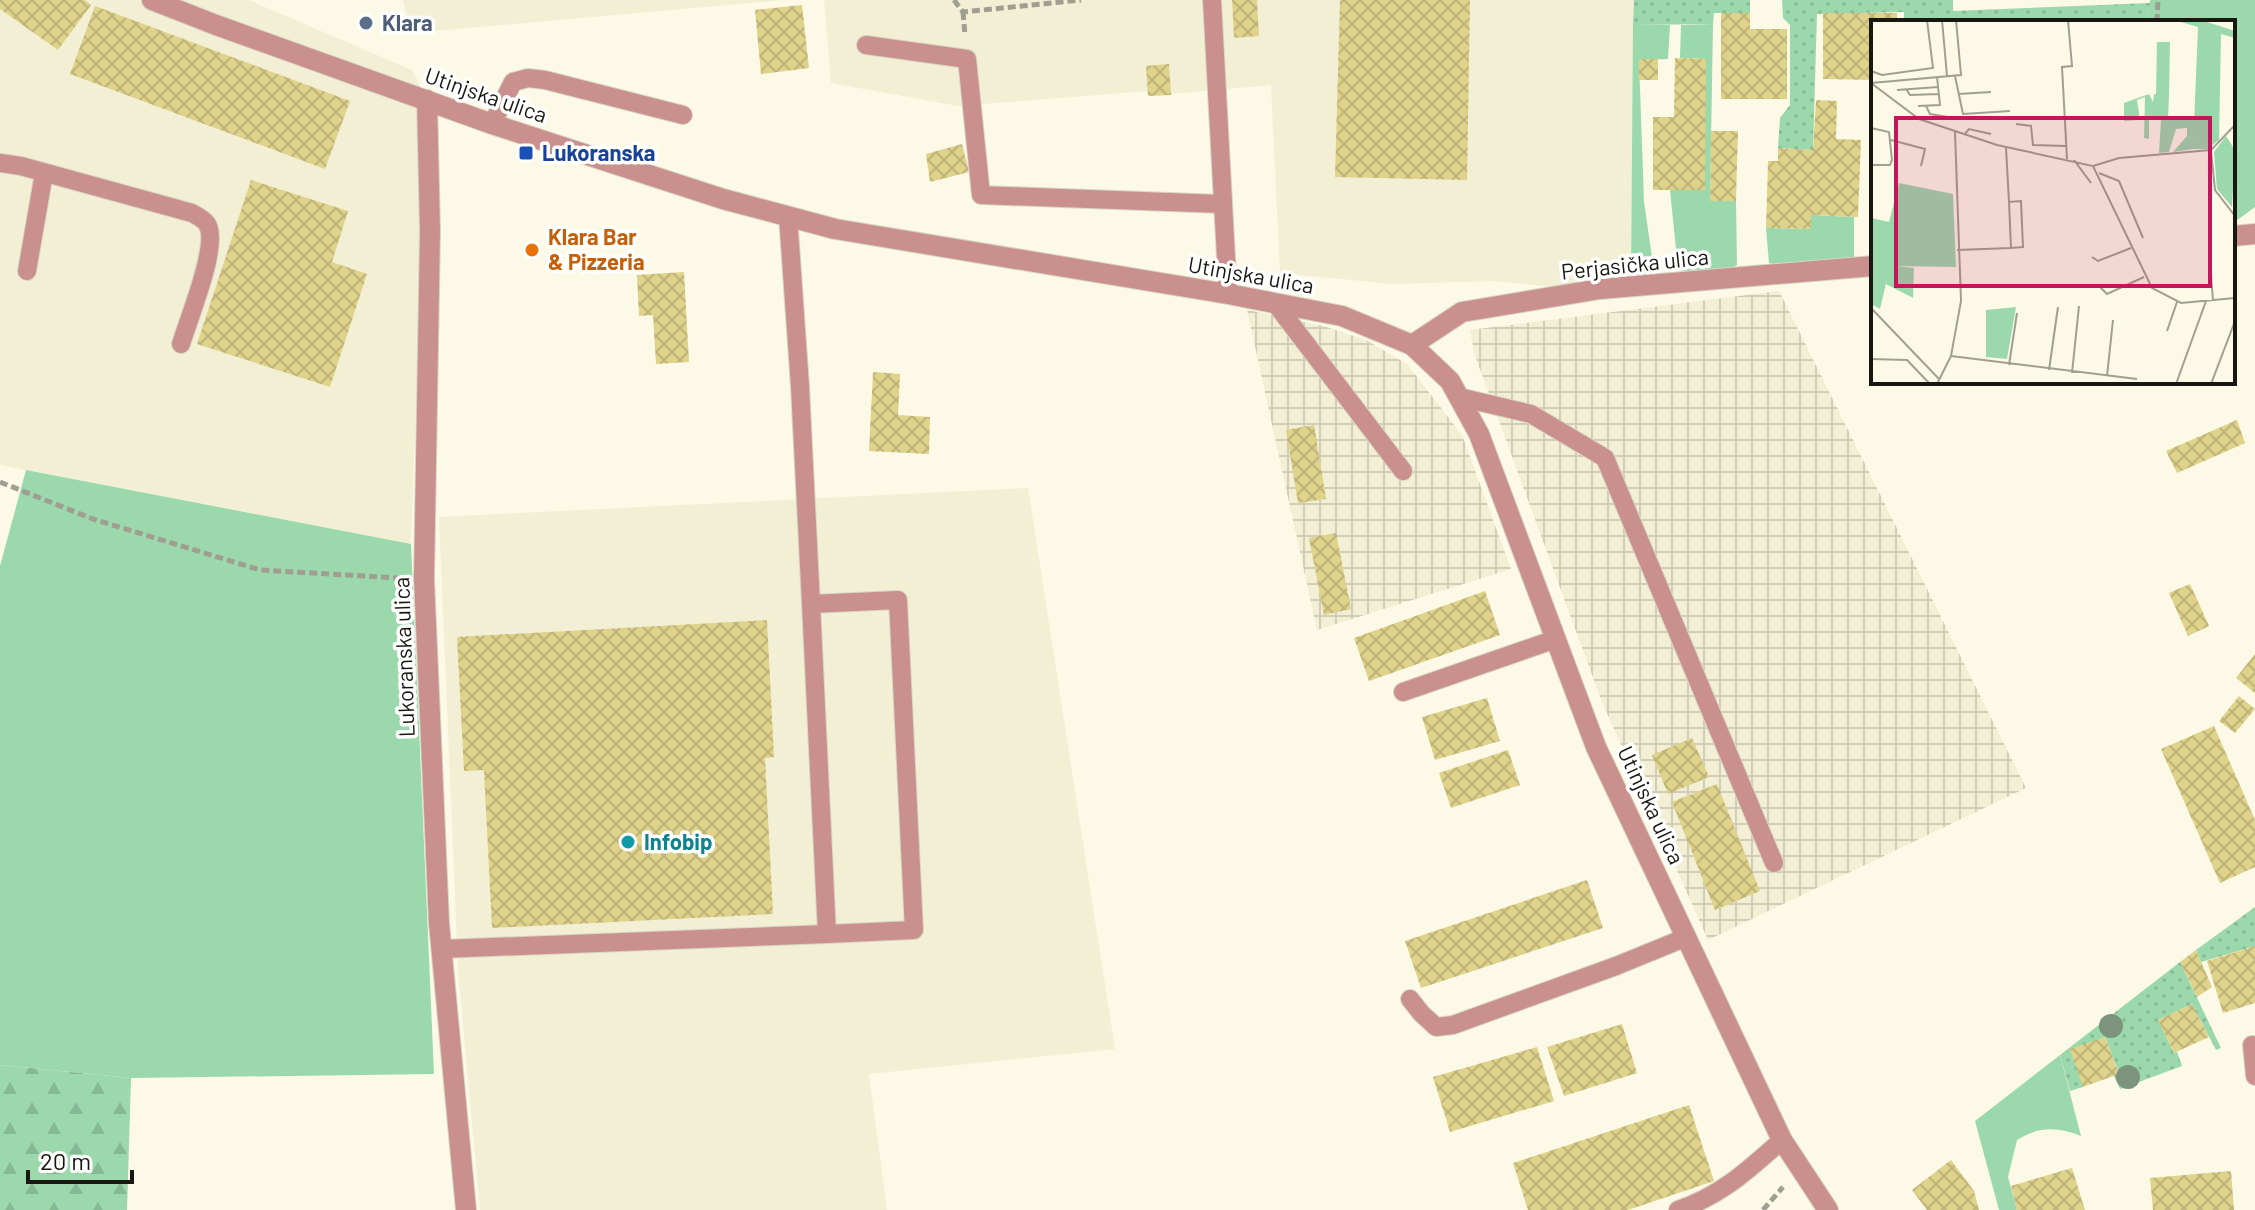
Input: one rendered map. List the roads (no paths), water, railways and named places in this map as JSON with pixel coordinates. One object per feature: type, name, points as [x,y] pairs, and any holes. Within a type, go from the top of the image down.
[{"type":"street","name":"Utinjska ulica","points":[[152,0],[492,124],[723,199],[835,229],[1228,294],[1342,316],[1412,345],[1450,381],[1479,434],[1596,747],[1782,1140],[1828,1210]]},
{"type":"street","name":"Lukoranska ulica","points":[[427,100],[430,231],[424,579],[442,949],[466,1210]]},
{"type":"street","points":[[2235,236],[2255,234]]},
{"type":"street","name":"Perjasička ulica","points":[[1412,345],[1462,312],[1600,289],[1871,266]]},
{"type":"lane","points":[[1212,0],[1228,294]]},
{"type":"lane","points":[[866,45],[967,59],[981,195],[1222,204]]},
{"type":"lane","points":[[492,124],[513,82],[528,78],[683,115]]},
{"type":"lane","points":[[0,163],[192,213],[207,222],[211,234],[209,254],[181,344]]},
{"type":"lane","points":[[27,271],[44,173]]},
{"type":"lane","points":[[788,216],[800,386],[827,934]]},
{"type":"lane","points":[[1275,303],[1403,471]]},
{"type":"lane","points":[[1459,397],[1531,414],[1605,458],[1774,863]]},
{"type":"lane","points":[[442,949],[914,930],[898,600],[811,604]]},
{"type":"lane","points":[[1403,692],[1556,639]]},
{"type":"lane","points":[[1410,999],[1436,1027],[1453,1025],[1687,937]]},
{"type":"lane","points":[[2252,1045],[2255,1076]]},
{"type":"lane","points":[[1678,1210],[1699,1203],[1734,1183],[1782,1140]]},
{"type":"place","name":"Klara","points":[[366,23]]},
{"type":"place","name":"Lukoranska","points":[[526,153]]},
{"type":"place","name":"Klara Bar & Pizzeria","points":[[532,250]]},
{"type":"place","name":"Infobip","points":[[628,842]]}]
